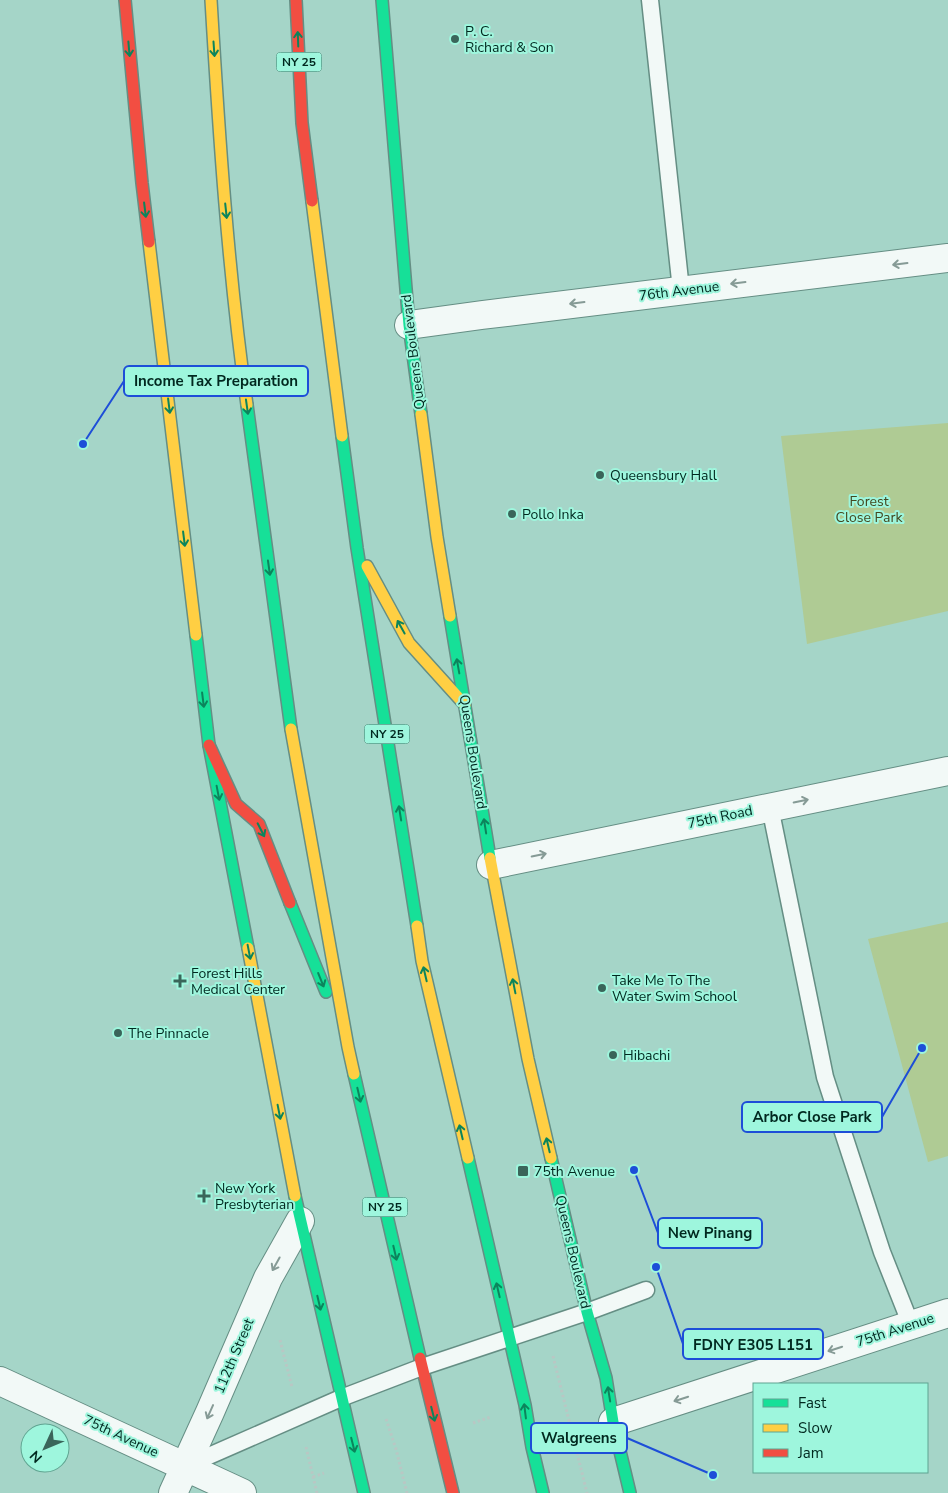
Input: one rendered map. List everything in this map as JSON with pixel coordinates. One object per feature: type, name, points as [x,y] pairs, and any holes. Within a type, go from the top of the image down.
[{"type":"main road","points":[[125,0],[142,183],[209,745],[300,1221],[364,1493]]},
{"type":"main road","name":"NY 25","points":[[211,0],[220,150],[241,363],[293,741],[348,1047],[453,1493]]},
{"type":"main road","name":"NY 25","points":[[296,0],[302,123],[357,548],[422,962],[525,1405],[532,1447],[543,1493]]},
{"type":"main road","name":"Queens Boulevard","points":[[382,0],[409,325],[436,537],[491,865],[528,1059],[587,1312],[606,1378],[613,1422],[630,1493]]},
{"type":"main road","points":[[357,548],[409,643],[465,705]]},
{"type":"main road","points":[[209,745],[236,804],[259,824],[348,1047]]},
{"type":"street","name":"76th Avenue","points":[[409,325],[948,258]]},
{"type":"street","name":"75th Road","points":[[491,865],[948,770]]},
{"type":"street","name":"112th Street","points":[[173,1493],[268,1278],[300,1221]]},
{"type":"street","name":"75th Avenue","points":[[613,1422],[948,1312]]},
{"type":"street","name":"75th Avenue","points":[[0,1381],[242,1493]]},
{"type":"lane","points":[[650,0],[681,290]]},
{"type":"lane","points":[[770,807],[825,1077],[882,1252],[911,1325]]},
{"type":"lane","points":[[186,1466],[341,1398],[422,1367],[587,1312],[646,1290]]},
{"type":"path","points":[[553,1356],[587,1493]]},
{"type":"path","points":[[558,1394],[568,1391]]},
{"type":"path","points":[[466,1425],[492,1416]]},
{"type":"path","points":[[386,1419],[407,1493]]},
{"type":"path","points":[[391,1450],[402,1447]]},
{"type":"path","points":[[313,1477],[326,1472]]},
{"type":"green space","name":"Forest Close Park","points":[[948,423],[948,611],[807,644],[781,436]]},
{"type":"green space","points":[[948,922],[948,1156],[928,1162],[868,939]]},
{"type":"traffic: fast","points":[[382,0],[409,325],[421,414]]},
{"type":"traffic: fast","points":[[247,405],[291,729]]},
{"type":"traffic: fast","points":[[342,436],[357,548],[417,926]]},
{"type":"traffic: fast","points":[[450,616],[490,858]]},
{"type":"traffic: fast","points":[[196,635],[209,745],[248,948]]},
{"type":"traffic: fast","points":[[290,903],[326,992]]},
{"type":"traffic: fast","points":[[354,1074],[420,1358]]},
{"type":"traffic: fast","points":[[468,1158],[525,1405],[532,1447],[543,1493]]},
{"type":"traffic: fast","points":[[551,1158],[587,1312],[606,1378],[613,1422],[630,1493]]},
{"type":"traffic: fast","points":[[295,1196],[364,1493]]},
{"type":"traffic: slow","points":[[211,0],[229,254],[247,405]]},
{"type":"traffic: slow","points":[[312,201],[342,436]]},
{"type":"traffic: slow","points":[[149,242],[196,635]]},
{"type":"traffic: slow","points":[[421,414],[437,537],[450,616]]},
{"type":"traffic: slow","points":[[367,566],[409,643],[465,705]]},
{"type":"traffic: slow","points":[[291,729],[354,1074]]},
{"type":"traffic: slow","points":[[490,858],[528,1059],[551,1158]]},
{"type":"traffic: slow","points":[[417,926],[422,961],[468,1158]]},
{"type":"traffic: slow","points":[[248,948],[295,1196]]},
{"type":"traffic: jam","points":[[125,0],[149,242]]},
{"type":"traffic: jam","points":[[296,0],[302,123],[312,201]]},
{"type":"traffic: jam","points":[[209,745],[236,804],[259,824],[290,903]]},
{"type":"traffic: jam","points":[[420,1358],[453,1493]]},
{"type":"place","name":"P. C. Richard & Son","points":[[455,39]]},
{"type":"place","name":"Income Tax Preparation","points":[[83,444]]},
{"type":"place","name":"Queensbury Hall","points":[[600,475]]},
{"type":"place","name":"Pollo Inka","points":[[512,514]]},
{"type":"place","name":"Forest Hills Medical Center","points":[[180,981]]},
{"type":"place","name":"Take Me To The Water Swim School","points":[[602,988]]},
{"type":"place","name":"The Pinnacle","points":[[118,1033]]},
{"type":"place","name":"Arbor Close Park","points":[[922,1048]]},
{"type":"place","name":"Hibachi","points":[[613,1055]]},
{"type":"place","name":"New Pinang","points":[[634,1170]]},
{"type":"place","name":"75th Avenue","points":[[523,1171]]},
{"type":"place","name":"New York Presbyterian","points":[[204,1196]]},
{"type":"place","name":"FDNY E305 L151","points":[[656,1267]]},
{"type":"place","name":"Walgreens","points":[[713,1475]]}]
